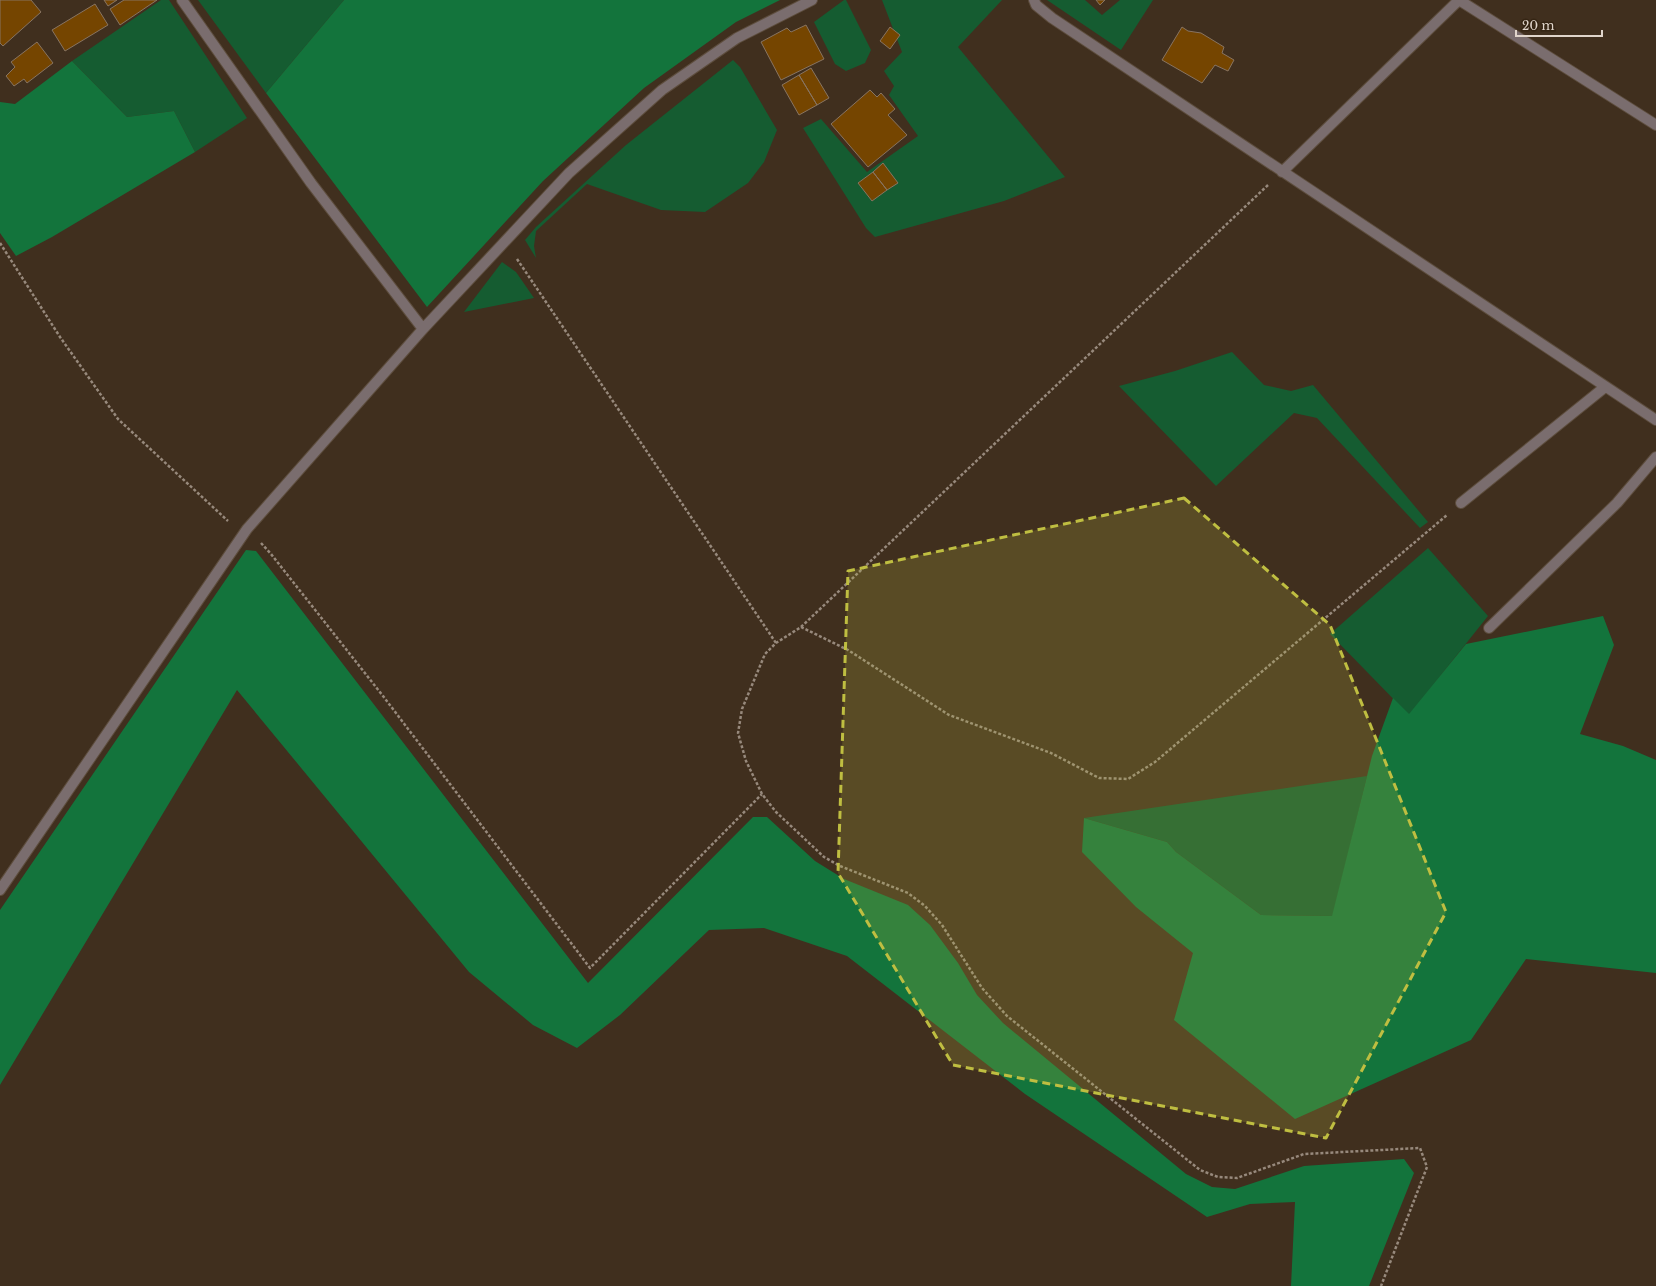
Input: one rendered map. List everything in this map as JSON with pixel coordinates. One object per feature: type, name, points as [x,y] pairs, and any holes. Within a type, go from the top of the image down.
[{"type":"street","points":[[182,0],[311,183],[423,329]]},
{"type":"street","points":[[0,890],[245,532],[423,329],[569,173],[662,90],[737,38],[812,0]]},
{"type":"street","points":[[1034,0],[1036,5],[1052,18],[1656,420]]},
{"type":"street","points":[[1282,172],[1459,0],[1656,125]]},
{"type":"street","points":[[1461,503],[1605,387]]},
{"type":"street","points":[[1489,628],[1617,503],[1656,457]]},
{"type":"path","points":[[1282,172],[801,627],[776,643],[765,654],[742,709],[738,733],[746,761],[762,794],[776,812],[824,857],[840,866],[908,893],[925,906],[942,925],[982,988],[1007,1016],[1200,1170],[1218,1177],[1237,1178],[1304,1154],[1420,1148],[1427,1167],[1381,1286]]},
{"type":"path","points":[[505,241],[776,643]]},
{"type":"path","points":[[0,243],[60,337],[118,419],[271,554],[383,696],[590,968],[762,794]]},
{"type":"path","points":[[801,627],[848,650],[949,715],[1051,753],[1099,778],[1128,779],[1155,762],[1461,503]]},
{"type":"highlighted area","points":[[1184,498],[1330,625],[1446,912],[1326,1138],[953,1065],[838,873],[848,571]]},
{"type":"green space","points":[[161,0],[169,0],[247,118],[195,152],[174,111],[127,117],[72,61]]},
{"type":"green space","points":[[198,0],[344,0],[266,93]]},
{"type":"green space","points":[[344,0],[780,0],[736,22],[644,88],[543,181],[427,307],[266,93]]},
{"type":"green space","points":[[846,0],[871,50],[865,63],[846,71],[835,64],[814,22]]},
{"type":"green space","points":[[882,0],[1002,0],[958,47],[1065,177],[1004,201],[875,237],[866,228],[803,128],[821,119],[867,172],[918,136],[889,95],[894,86],[884,71],[902,52]]},
{"type":"green space","points":[[1047,0],[1085,0],[1102,15],[1120,0],[1153,0],[1121,50]]},
{"type":"green space","points":[[733,60],[740,67],[777,130],[764,162],[748,183],[705,212],[661,210],[587,184],[536,231],[534,246],[536,258],[525,240],[536,227],[626,145]]},
{"type":"green space","points":[[72,61],[127,117],[174,111],[195,152],[52,237],[16,256],[0,233],[0,102],[15,104]]},
{"type":"green space","points":[[502,262],[516,272],[534,298],[464,312]]},
{"type":"green space","points":[[1232,352],[1264,385],[1291,391],[1313,385],[1428,522],[1420,528],[1317,418],[1294,413],[1216,486],[1119,386],[1175,371]]},
{"type":"green space","points":[[1428,548],[1488,616],[1409,715],[1330,634]]},
{"type":"green space","points":[[246,550],[256,551],[588,983],[753,817],[767,817],[815,861],[844,879],[908,905],[930,925],[958,963],[977,995],[1003,1023],[1186,1174],[1212,1187],[1235,1189],[1304,1166],[1404,1159],[1414,1173],[1369,1286],[1291,1286],[1295,1202],[1250,1204],[1207,1217],[1025,1094],[847,956],[764,928],[709,930],[620,1015],[577,1048],[533,1025],[469,972],[237,690],[0,1085],[0,910]]},
{"type":"green space","points":[[1603,616],[1614,645],[1580,734],[1623,746],[1656,760],[1656,973],[1526,959],[1471,1040],[1295,1119],[1174,1020],[1193,953],[1136,907],[1082,852],[1084,818],[1167,842],[1176,852],[1261,915],[1332,916],[1372,756],[1393,698],[1409,714],[1466,644]]},
{"type":"green space","points":[[1367,776],[1333,916],[1261,915],[1176,852],[1167,842],[1084,818]]},
{"type":"building","points":[[0,0],[31,0],[41,12],[3,46],[0,43]]},
{"type":"building","points":[[104,0],[117,0],[108,6]]},
{"type":"building","points":[[124,0],[157,0],[120,25],[110,9]]},
{"type":"building","points":[[1096,0],[1105,0],[1100,5]]},
{"type":"building","points":[[95,4],[108,25],[65,51],[52,30]]},
{"type":"building","points":[[806,25],[824,59],[781,80],[761,42],[787,28],[791,32]]},
{"type":"building","points":[[890,27],[900,35],[890,49],[880,41]]},
{"type":"building","points":[[1182,27],[1188,31],[1201,33],[1224,47],[1222,53],[1234,60],[1228,71],[1215,65],[1202,83],[1162,60]]},
{"type":"building","points":[[37,42],[53,63],[27,83],[24,79],[14,86],[6,76],[15,67],[11,62]]},
{"type":"building","points":[[811,68],[829,98],[817,105],[799,75]]},
{"type":"building","points":[[799,75],[817,105],[799,115],[782,85]]},
{"type":"building","points":[[870,90],[877,97],[881,93],[895,109],[888,115],[907,135],[868,167],[831,124]]},
{"type":"building","points":[[883,163],[898,183],[887,190],[873,172]]},
{"type":"building","points":[[873,172],[887,190],[872,201],[858,183]]}]
